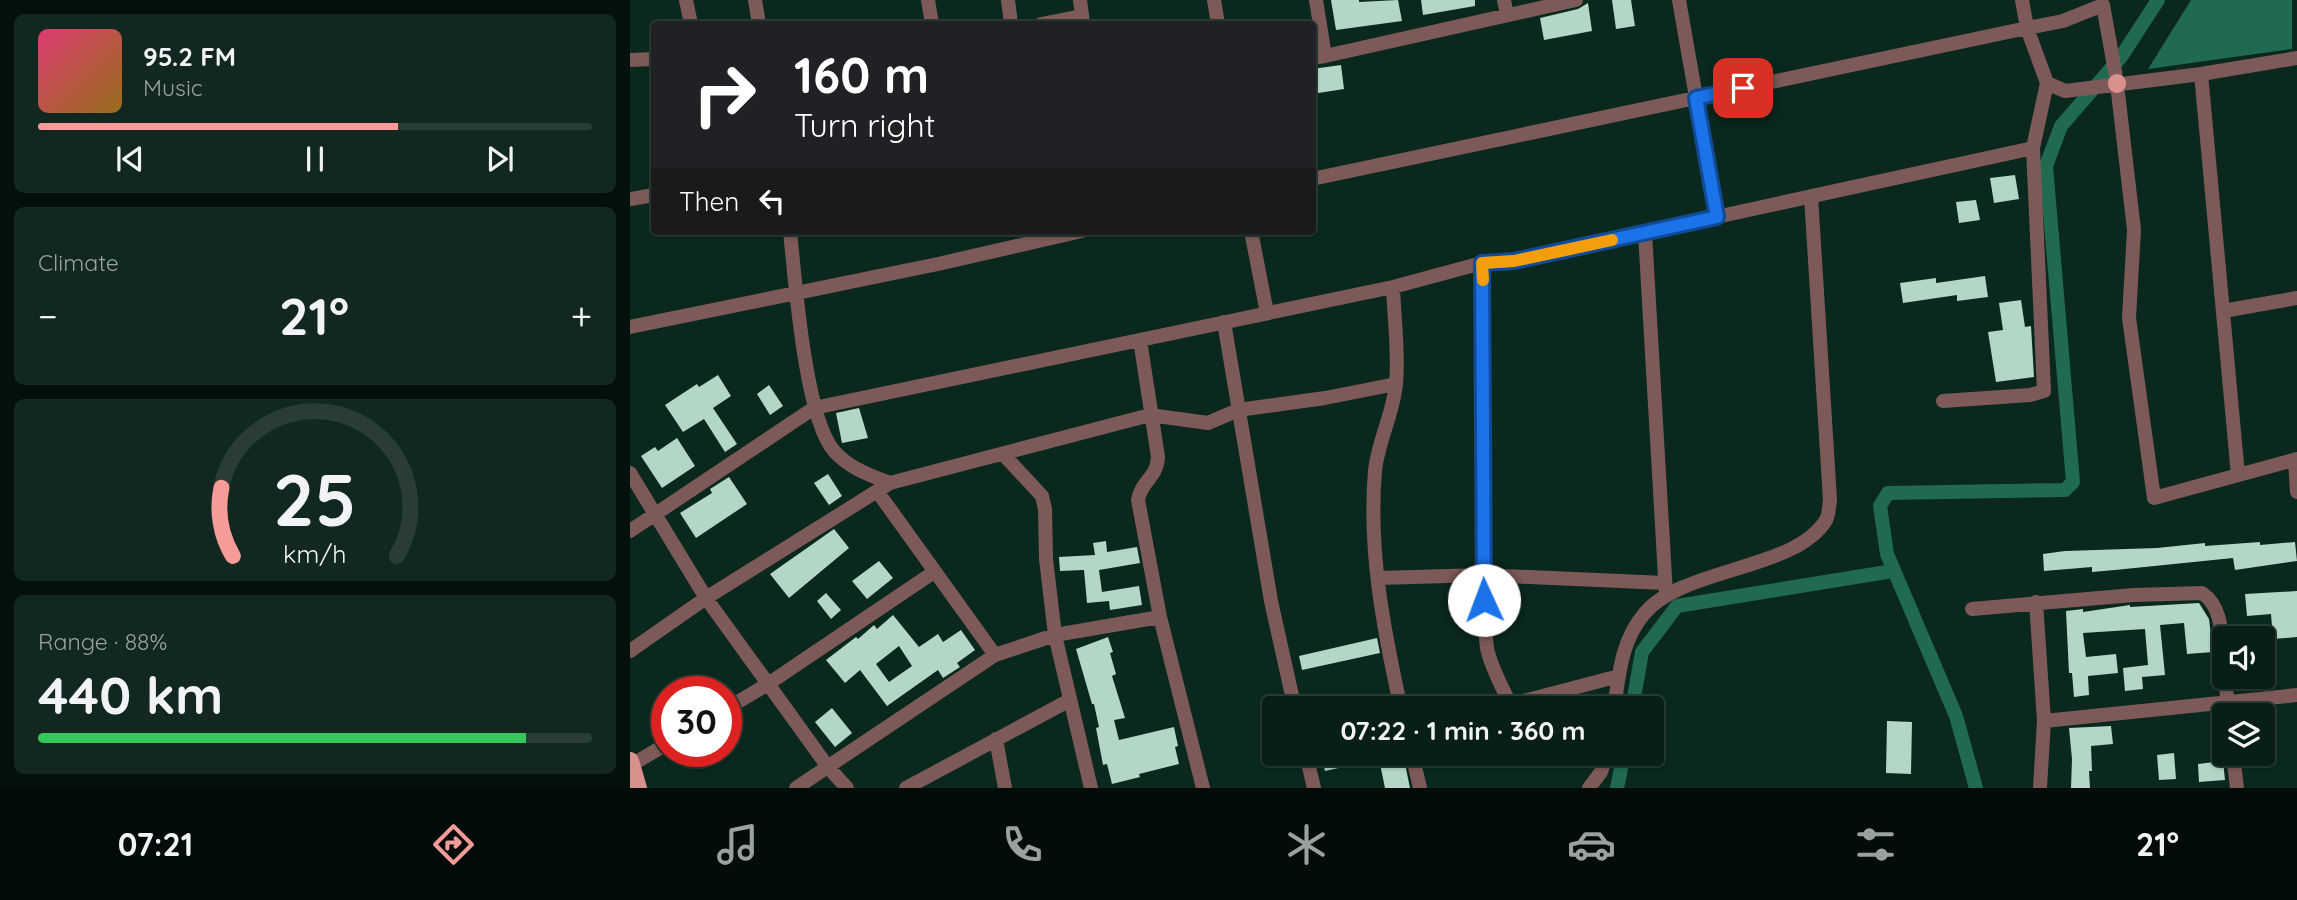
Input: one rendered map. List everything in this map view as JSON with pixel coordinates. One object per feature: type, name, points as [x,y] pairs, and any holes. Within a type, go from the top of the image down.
[{"type":"main road","points":[[630,763],[638,788]]},
{"type":"street","points":[[686,0],[690,21]]},
{"type":"street","points":[[755,0],[758,21]]},
{"type":"street","points":[[928,0],[932,21]]},
{"type":"street","points":[[1008,0],[1011,21]]},
{"type":"street","points":[[1080,0],[1083,20]]},
{"type":"street","points":[[1214,0],[1218,21]]},
{"type":"street","points":[[1316,0],[1319,57],[1576,0]]},
{"type":"street","points":[[1504,0],[1507,15]]},
{"type":"street","points":[[1679,0],[1717,217]]},
{"type":"street","points":[[1943,401],[2030,395],[2044,391],[2033,148],[2047,83],[2027,28],[2022,0]]},
{"type":"street","points":[[1316,178],[2063,20],[2103,3],[2117,83],[2134,230],[2129,318],[2154,498],[2296,459],[2297,492]]},
{"type":"street","points":[[2047,83],[2065,91],[2201,74],[2297,58]]},
{"type":"street","points":[[630,60],[651,59]]},
{"type":"street","points":[[2201,74],[2238,475]]},
{"type":"street","points":[[630,531],[814,408],[1393,287],[1482,263],[1514,261],[2033,148]]},
{"type":"street","points":[[630,199],[651,196]]},
{"type":"street","points":[[1378,578],[1483,575],[1665,589],[1802,543],[1828,519],[1830,500],[1811,196]]},
{"type":"street","points":[[1616,696],[1623,651],[1632,631],[1665,589],[1645,233]]},
{"type":"street","points":[[790,235],[796,293],[814,408],[832,449],[883,487],[934,572],[995,655]]},
{"type":"street","points":[[630,327],[1064,235]]},
{"type":"street","points":[[1252,235],[1267,313]]},
{"type":"street","points":[[1482,263],[1483,575],[1488,649],[1506,696]]},
{"type":"street","points":[[1393,287],[1396,384],[1375,469],[1375,526],[1385,638],[1398,696]]},
{"type":"street","points":[[2223,311],[2297,298]]},
{"type":"street","points":[[1224,322],[1271,601],[1292,696]]},
{"type":"street","points":[[1140,340],[1158,457],[1154,474],[1139,490],[1138,500],[1160,617],[1203,788]]},
{"type":"street","points":[[630,651],[706,598],[883,487],[1150,415],[1208,423],[1238,410],[1325,398],[1396,384]]},
{"type":"street","points":[[1003,454],[1042,496],[1055,635],[1091,788]]},
{"type":"street","points":[[630,473],[706,598],[828,767],[847,788]]},
{"type":"street","points":[[742,699],[934,572]]},
{"type":"street","points":[[1972,609],[2035,602],[2202,593],[2211,599],[2218,611],[2220,626]]},
{"type":"street","points":[[2035,602],[2044,721],[2040,788]]},
{"type":"street","points":[[796,788],[995,655],[1055,635],[1160,617]]},
{"type":"street","points":[[1541,696],[1619,676]]},
{"type":"street","points":[[2258,703],[2297,695]]},
{"type":"street","points":[[906,788],[1070,700]]},
{"type":"street","points":[[2044,721],[2212,710]]},
{"type":"street","points":[[996,739],[1005,788]]},
{"type":"street","points":[[630,763],[651,752]]},
{"type":"street","points":[[1309,766],[1314,788]]},
{"type":"street","points":[[1415,766],[1420,788]]},
{"type":"street","points":[[1589,788],[1603,766]]},
{"type":"street","points":[[2234,766],[2237,788]]},
{"type":"shaded area","points":[[2191,0],[2292,0],[2292,49],[2148,69]]},
{"type":"building","points":[[1331,0],[1398,0],[1402,21],[1336,30]]},
{"type":"building","points":[[1421,0],[1475,0],[1475,6],[1423,15]]},
{"type":"building","points":[[1612,0],[1631,0],[1635,26],[1616,29]]},
{"type":"building","points":[[1588,3],[1592,31],[1544,40],[1540,18],[1578,9]]},
{"type":"building","points":[[1341,65],[1344,89],[1316,93],[1316,68]]},
{"type":"building","points":[[2015,175],[2019,199],[1994,203],[1990,178]]},
{"type":"building","points":[[1976,200],[1980,220],[1959,223],[1956,202]]},
{"type":"building","points":[[1985,276],[1988,297],[1957,301],[1957,295],[1903,303],[1900,283],[1936,278],[1936,283]]},
{"type":"building","points":[[2021,300],[2025,327],[2031,326],[2034,377],[1996,382],[1988,332],[2003,330],[1999,303]]},
{"type":"building","points":[[718,375],[731,396],[713,408],[737,444],[725,452],[704,419],[683,432],[665,405],[697,384],[699,387]]},
{"type":"building","points":[[769,385],[783,406],[770,415],[757,394]]},
{"type":"building","points":[[859,408],[868,438],[842,443],[836,413]]},
{"type":"building","points":[[677,438],[695,466],[662,488],[641,456],[655,447],[658,451]]},
{"type":"building","points":[[828,474],[842,496],[829,505],[814,483]]},
{"type":"building","points":[[729,477],[747,504],[696,538],[680,513],[712,493],[710,489]]},
{"type":"building","points":[[834,529],[849,548],[789,598],[770,574]]},
{"type":"building","points":[[1106,541],[1107,552],[1137,547],[1140,563],[1099,570],[1102,592],[1139,586],[1142,605],[1110,610],[1109,601],[1087,603],[1084,570],[1060,571],[1059,557],[1095,555],[1093,543]]},
{"type":"building","points":[[2260,542],[2260,545],[2295,542],[2297,561],[2235,570],[2233,558],[2092,572],[2092,567],[2044,571],[2043,554],[2065,551]]},
{"type":"building","points":[[879,561],[893,578],[867,599],[852,581]]},
{"type":"building","points":[[2297,591],[2297,637],[2275,639],[2271,614],[2247,616],[2245,594]]},
{"type":"building","points":[[826,593],[841,610],[831,619],[817,601]]},
{"type":"building","points":[[2199,603],[2209,619],[2212,652],[2187,654],[2184,623],[2160,625],[2165,675],[2142,677],[2143,689],[2125,691],[2123,668],[2148,665],[2145,629],[2083,633],[2086,657],[2116,654],[2118,673],[2088,676],[2089,695],[2074,697],[2072,673],[2069,673],[2066,611]]},
{"type":"building","points":[[893,615],[919,647],[938,634],[943,642],[961,630],[975,650],[957,663],[960,667],[943,678],[938,670],[887,706],[860,670],[845,683],[826,660],[874,625],[877,629]],"holes":[[[899,646],[912,666],[889,682],[876,664]]]},
{"type":"building","points":[[1108,637],[1116,674],[1112,676],[1125,718],[1114,720],[1119,740],[1174,727],[1179,764],[1112,784],[1107,764],[1103,765],[1094,704],[1076,649]]},
{"type":"building","points":[[1377,638],[1380,653],[1302,670],[1299,656]]},
{"type":"building","points":[[832,708],[852,733],[835,747],[815,722]]},
{"type":"building","points":[[1887,721],[1912,722],[1911,774],[1886,773]]},
{"type":"building","points":[[2111,726],[2113,744],[2091,746],[2090,788],[2071,788],[2069,728]]},
{"type":"building","points":[[2174,753],[2176,779],[2159,780],[2157,755]]},
{"type":"building","points":[[2212,762],[2212,766],[2224,766],[2225,780],[2199,782],[2198,764]]},
{"type":"building","points":[[1324,766],[1348,766],[1325,771]]},
{"type":"building","points":[[1380,766],[1405,766],[1410,788],[1385,788]]},
{"type":"waterway","points":[[1976,788],[1956,716],[1887,554],[1880,506],[1888,493],[2065,490],[2073,482],[2046,166],[2061,126],[2121,57],[2158,0]]},
{"type":"waterway","points":[[1634,696],[1642,652],[1677,606],[1893,571]]},
{"type":"waterway","points":[[1617,788],[1622,766]]},
{"type":"slow traffic","points":[[1483,280],[1482,263],[1514,261],[1612,240]]},
{"type":"route","points":[[1484,600],[1482,263],[1514,261],[1717,217],[1696,98],[1743,88]]}]
